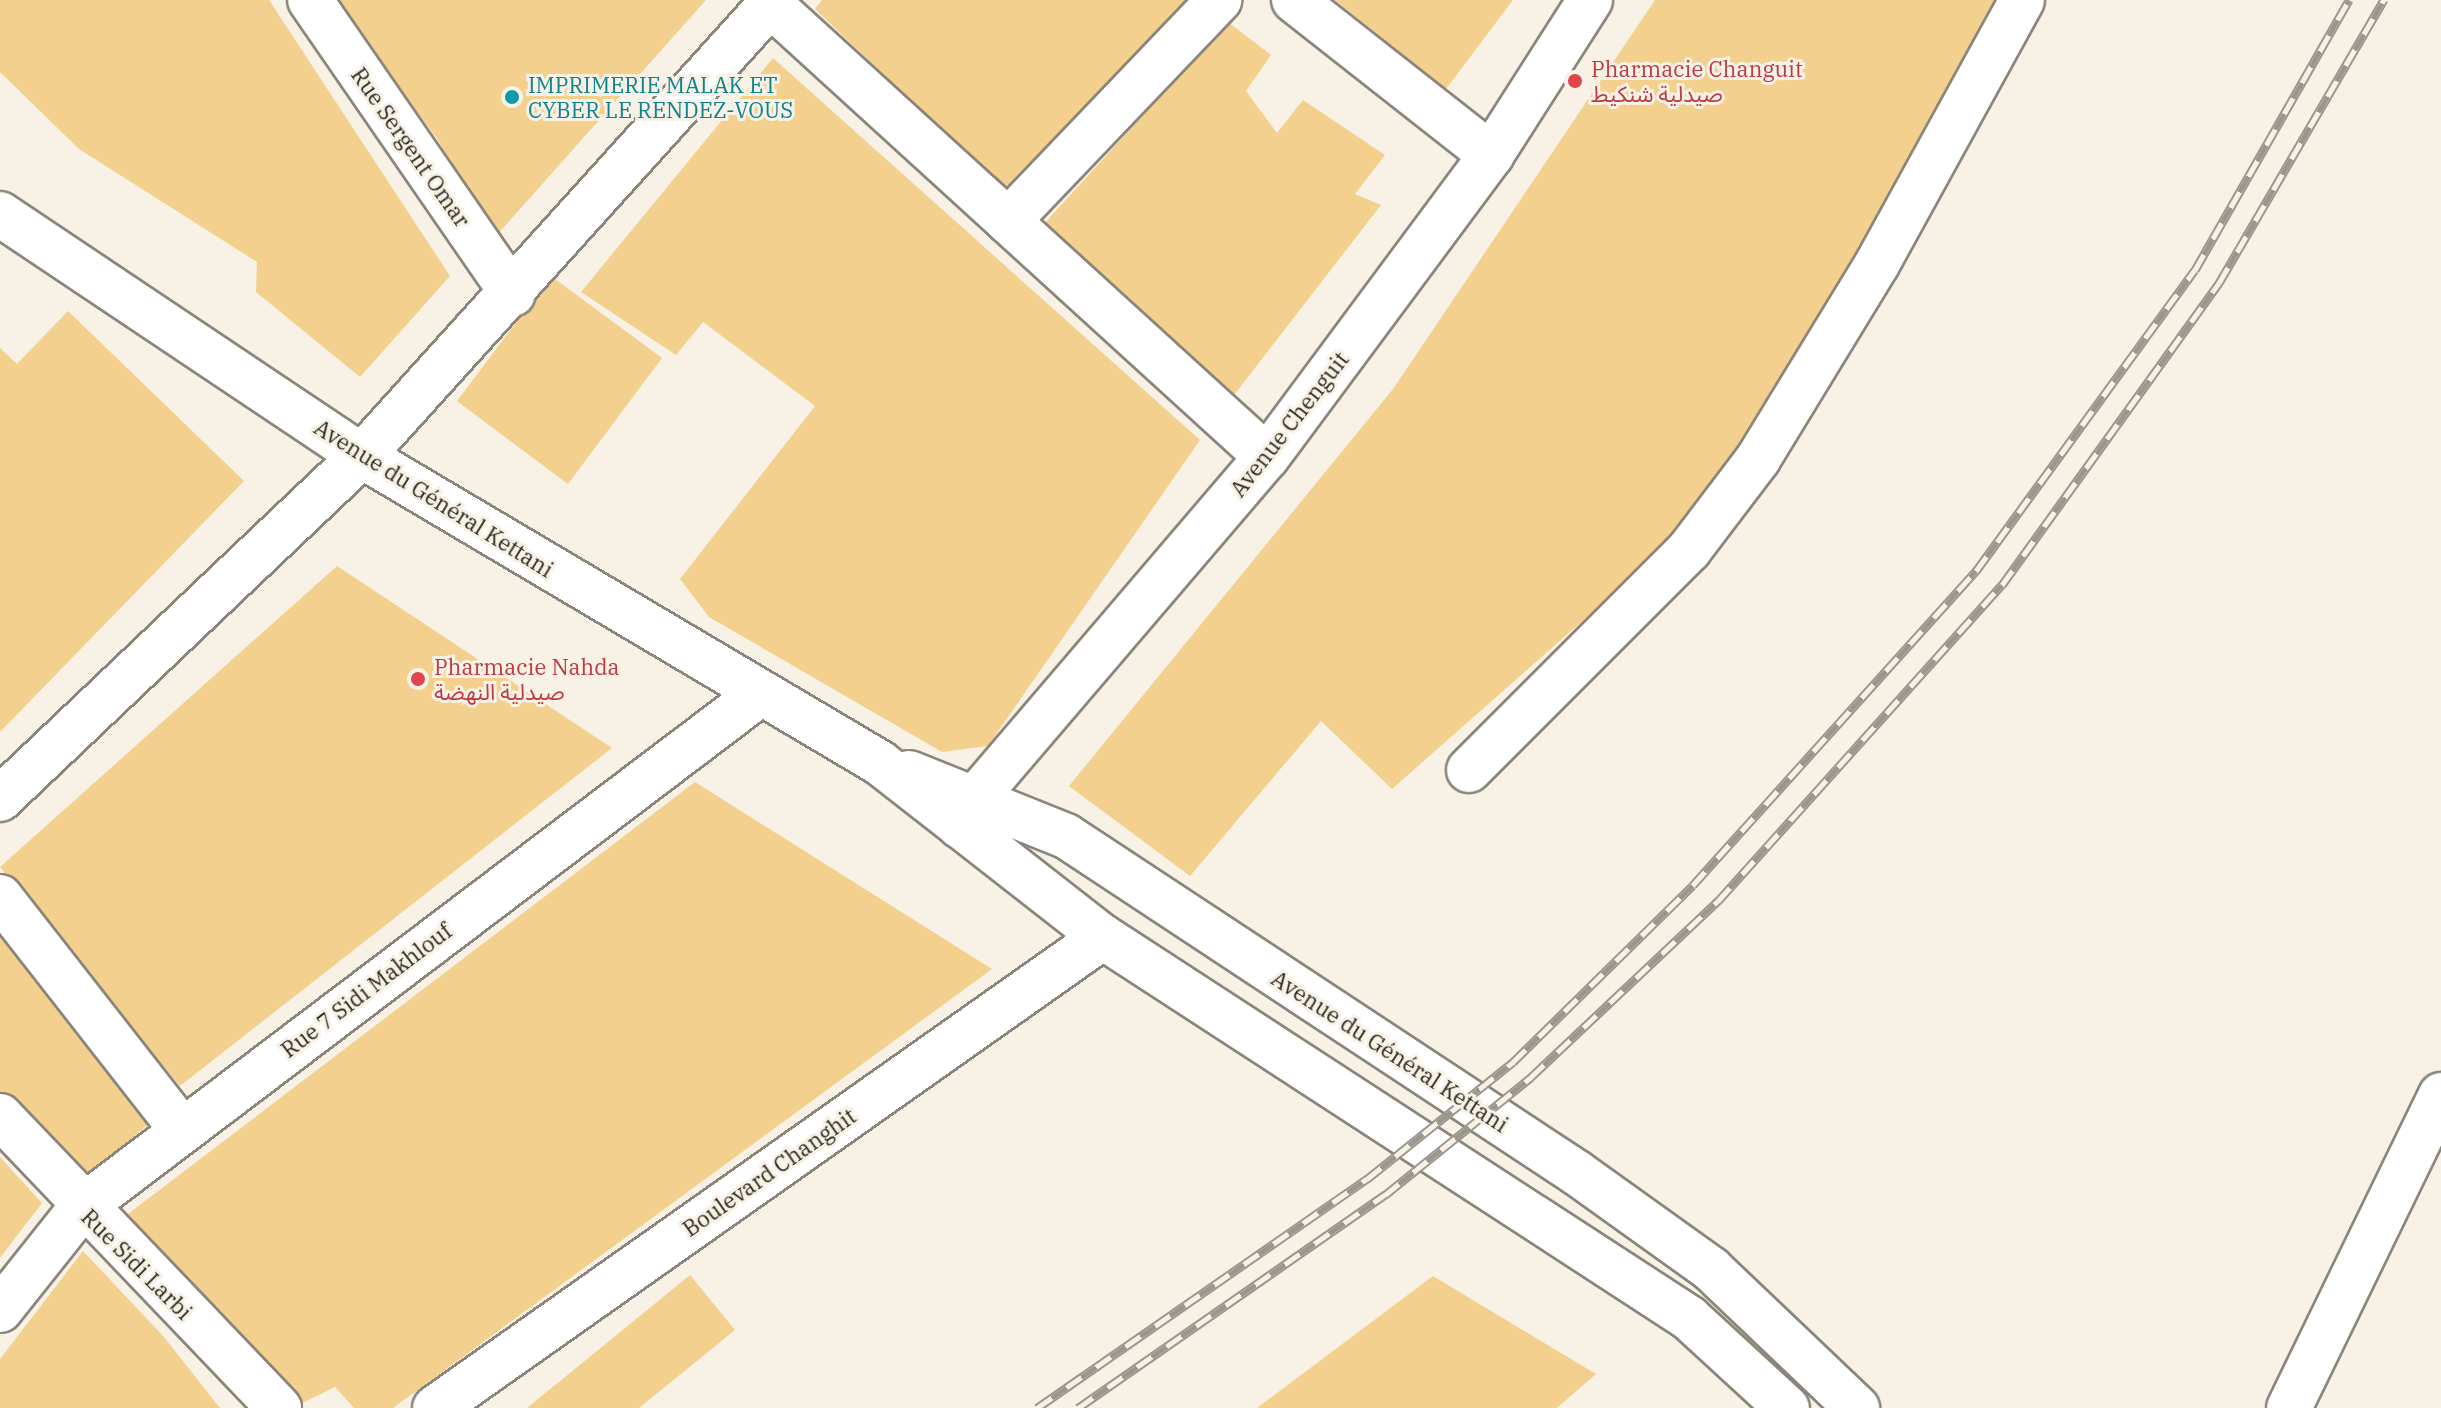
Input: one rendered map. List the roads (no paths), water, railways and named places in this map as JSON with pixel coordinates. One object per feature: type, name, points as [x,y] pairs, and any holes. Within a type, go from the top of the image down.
[{"type":"street","name":"Rue Sergent Omar","points":[[310,0],[513,294]]},
{"type":"street","points":[[1008,221],[1219,0]]},
{"type":"street","points":[[1294,0],[1491,155]]},
{"type":"street","name":"Avenue Chenguit","points":[[968,811],[1267,457],[1491,155],[1590,0]]},
{"type":"street","points":[[1469,770],[1689,550],[1758,459],[1862,289],[2022,0]]},
{"type":"street","points":[[0,799],[362,456],[513,294],[772,2],[1267,457]]},
{"type":"street","name":"Avenue du Général Kettani","points":[[1,215],[362,456],[757,696],[968,811],[1066,836],[1577,1173],[1711,1269],[1857,1408]]},
{"type":"street","name":"Rue 7 Sidi Makhlouf","points":[[0,1310],[81,1208],[181,1129],[757,696]]},
{"type":"street","name":"Avenue du Général Kettani","points":[[968,811],[1103,937],[1689,1318],[1787,1408]]},
{"type":"street","points":[[0,897],[181,1129]]},
{"type":"street","name":"Boulevard Changhit","points":[[435,1408],[1103,937]]},
{"type":"street","points":[[2289,1408],[2441,1095]]},
{"type":"street","name":"Rue Sidi Larbi","points":[[0,1116],[81,1208],[279,1408]]},
{"type":"railway","points":[[1037,1408],[1367,1179],[1513,1062],[1693,885],[1976,571],[2195,270],[2349,0]]},
{"type":"railway","points":[[1078,1408],[1385,1195],[1531,1077],[1718,901],[2002,585],[2219,283],[2384,0]]},
{"type":"place","name":"Pharmacie Changuit صيدلية شنكيط","points":[[1575,81]]},
{"type":"place","name":"IMPRIMERIE MALAK ET CYBER LE RENDEZ-VOUS","points":[[512,97]]},
{"type":"place","name":"Pharmacie Nahda صيدلية النهضة","points":[[418,679]]}]
